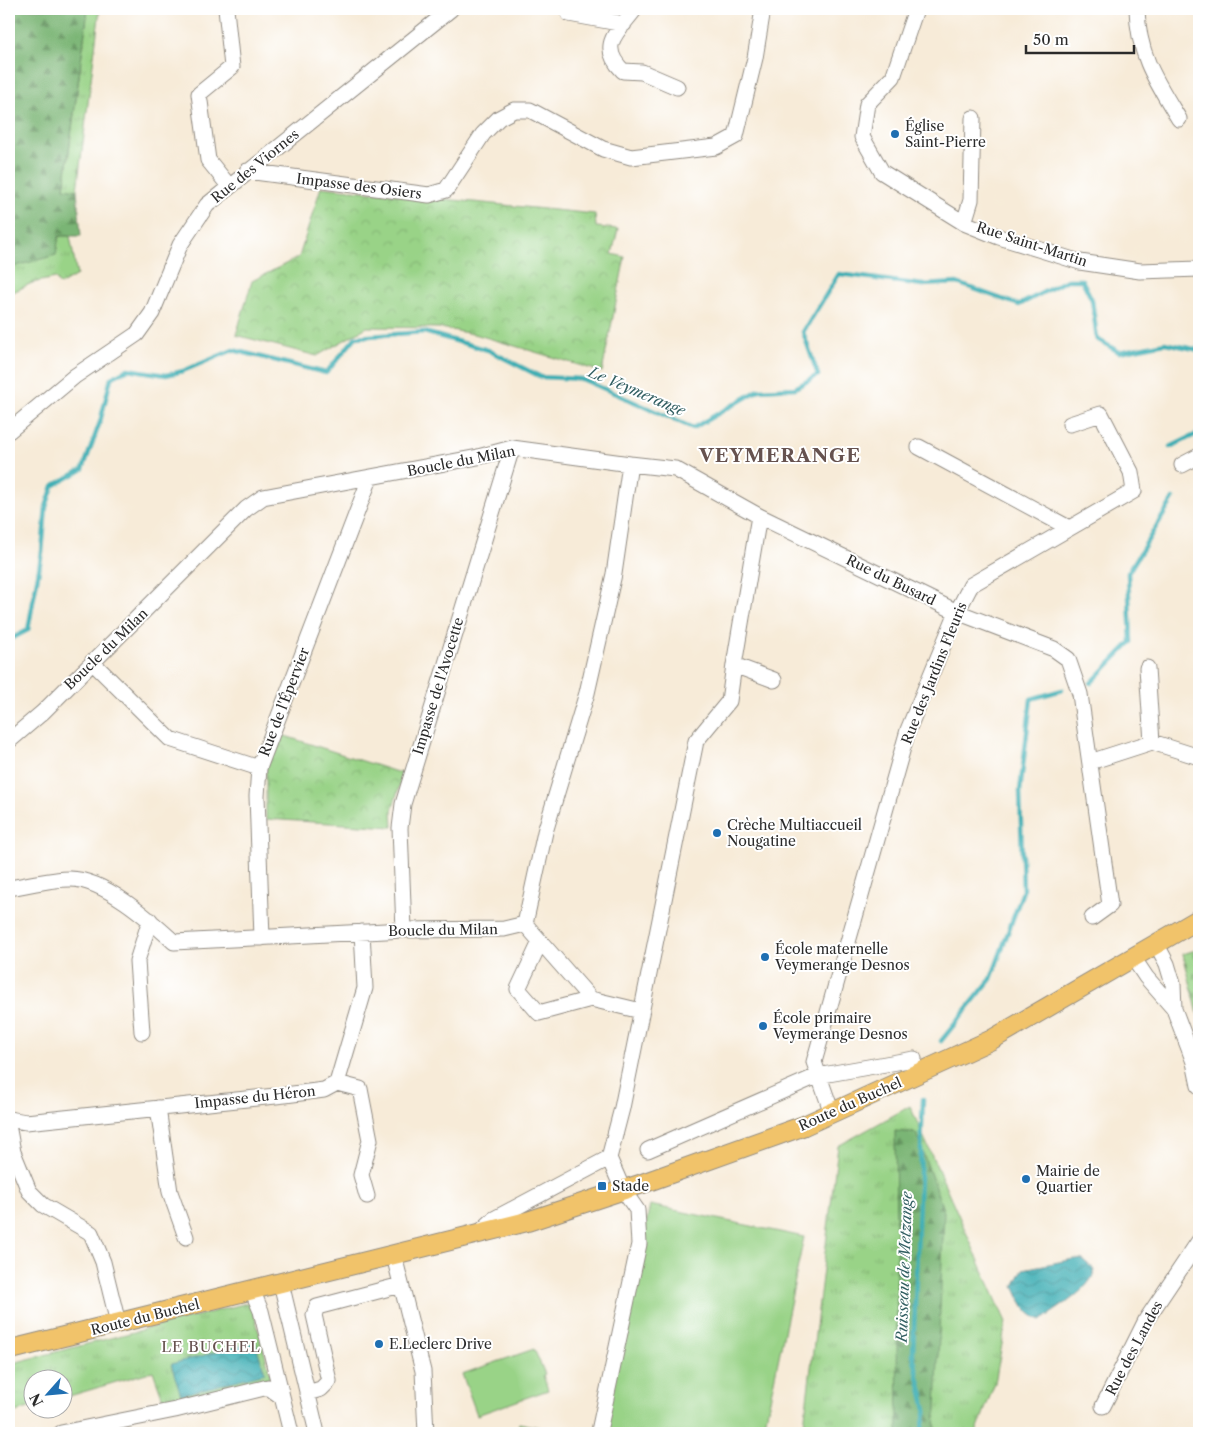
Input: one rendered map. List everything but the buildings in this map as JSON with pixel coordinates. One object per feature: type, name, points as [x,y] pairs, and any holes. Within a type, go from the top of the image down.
[{"type":"main road","name":"Route du Buchel","points":[[9,1350],[477,1235],[623,1190],[795,1129],[991,1040],[1199,920]]},
{"type":"street","points":[[226,9],[232,67],[199,94],[208,160],[229,186]]},
{"type":"street","name":"Rue des Viornes","points":[[9,431],[75,376],[137,334],[152,313],[180,245],[207,205],[451,9]]},
{"type":"street","points":[[635,9],[611,40],[610,53],[614,62],[623,72],[642,72],[677,87]]},
{"type":"street","name":"Impasse des Osiers","points":[[247,171],[430,195],[446,190],[483,134],[499,118],[514,110],[530,110],[603,149],[631,157],[716,147],[736,136],[755,58],[763,9]]},
{"type":"street","name":"Rue Saint-Martin","points":[[916,9],[893,77],[866,104],[862,137],[882,172],[964,222],[999,236],[1080,262],[1140,271],[1199,269]]},
{"type":"street","points":[[1136,9],[1137,29],[1147,66],[1179,119]]},
{"type":"street","points":[[569,14],[624,24]]},
{"type":"street","points":[[964,222],[972,200],[973,118]]},
{"type":"street","name":"Rue des Jardins Fleuris","points":[[832,1113],[817,1076],[814,1062],[908,730],[957,612],[971,585],[1134,492],[1131,472],[1101,414],[1070,424]]},
{"type":"street","points":[[919,447],[1070,528]]},
{"type":"street","name":"Boucle du Milan","points":[[9,741],[24,730],[179,578],[246,509],[263,497],[478,458],[512,448],[630,464]]},
{"type":"street","name":"Impasse de l'Avocette","points":[[404,930],[400,828],[403,804],[512,448]]},
{"type":"street","points":[[1182,465],[1199,456]]},
{"type":"street","points":[[591,999],[525,924],[545,832],[587,693],[614,574],[630,464]]},
{"type":"street","name":"Rue du Busard","points":[[630,464],[674,469],[760,516],[957,612],[1054,649],[1068,659],[1080,694],[1110,905],[1092,918]]},
{"type":"street","name":"Rue de l'Épervier","points":[[262,938],[257,796],[259,768],[370,478]]},
{"type":"street","points":[[599,1431],[639,1244],[637,1210],[623,1190],[609,1158],[642,1011],[696,741],[728,701],[760,516]]},
{"type":"street","points":[[92,662],[170,739],[259,768]]},
{"type":"street","points":[[734,665],[774,680]]},
{"type":"street","points":[[1147,668],[1152,742]]},
{"type":"street","points":[[1090,762],[1152,742],[1199,757]]},
{"type":"street","name":"Boucle du Milan","points":[[9,888],[70,879],[94,883],[150,920],[174,942],[404,930],[504,929],[525,924]]},
{"type":"street","points":[[142,1032],[137,961],[150,920]]},
{"type":"street","points":[[362,932],[365,988],[337,1083],[360,1089],[364,1102],[370,1140],[361,1175],[366,1196]]},
{"type":"street","points":[[540,942],[518,989],[539,1013],[591,999],[642,1011]]},
{"type":"street","points":[[1157,945],[1167,964],[1173,984],[1174,1009],[1194,1062],[1199,1086]]},
{"type":"street","points":[[1134,959],[1146,977],[1174,1009]]},
{"type":"street","name":"Route du Buchel","points":[[648,1150],[817,1076],[914,1059]]},
{"type":"street","name":"Impasse du Héron","points":[[9,1119],[26,1122],[324,1090],[337,1083]]},
{"type":"street","points":[[158,1108],[170,1192],[186,1237]]},
{"type":"street","points":[[9,1130],[13,1152],[29,1191],[43,1205],[91,1233],[103,1262],[118,1323]]},
{"type":"street","name":"Route du Buchel","points":[[477,1235],[494,1219],[609,1158]]},
{"type":"street","name":"Rue des Landes","points":[[1103,1406],[1146,1320],[1199,1241]]},
{"type":"street","points":[[394,1256],[423,1371],[426,1433]]},
{"type":"street","points":[[281,1283],[317,1433]]},
{"type":"street","points":[[307,1393],[321,1389],[329,1381],[314,1315],[317,1308],[401,1285]]},
{"type":"street","points":[[252,1290],[261,1311],[291,1433]]},
{"type":"street","points":[[61,1433],[175,1410],[268,1387],[282,1396]]},
{"type":"green space","points":[[9,9],[88,9],[64,188],[77,190],[81,236],[59,236],[56,255],[9,268]]},
{"type":"green space","points":[[88,9],[100,9],[77,190],[64,189]]},
{"type":"green space","points":[[321,187],[595,214],[596,227],[618,229],[612,254],[625,257],[602,372],[478,335],[441,328],[367,327],[317,356],[236,335],[252,281],[299,257]]},
{"type":"green space","points":[[58,236],[70,236],[77,275],[60,285],[55,278],[32,283],[9,294],[9,268]]},
{"type":"green space","points":[[279,734],[403,774],[392,811],[393,827],[266,819],[266,769]]},
{"type":"green space","points":[[1199,949],[1199,1018],[1183,954]]},
{"type":"green space","points":[[910,1106],[1006,1322],[995,1383],[976,1433],[803,1433],[838,1146]]},
{"type":"green space","points":[[895,1131],[916,1133],[944,1212],[935,1433],[898,1433]]},
{"type":"green space","points":[[650,1205],[804,1237],[763,1433],[603,1433]]},
{"type":"green space","points":[[251,1302],[271,1377],[164,1402],[153,1371],[72,1395],[72,1370],[22,1370],[22,1410],[9,1414],[9,1364]]},
{"type":"green space","points":[[534,1349],[545,1374],[543,1375],[548,1390],[477,1415],[462,1374]]},
{"type":"green space","points":[[519,1423],[568,1433],[517,1433]]},
{"type":"water","points":[[1074,1259],[1083,1260],[1095,1270],[1081,1291],[1041,1320],[1027,1311],[1014,1286],[1023,1269]]},
{"type":"water","points":[[255,1342],[265,1373],[181,1395],[171,1364]]},
{"type":"waterway","name":"Le Veymerange","points":[[9,640],[28,630],[42,552],[46,507],[53,486],[83,469],[100,422],[111,378],[128,369],[166,375],[183,371],[233,350],[326,373],[356,337],[424,332],[488,350],[541,377],[582,379],[693,428],[759,390],[795,388],[818,375],[803,332],[839,274],[923,285],[957,283],[1019,305],[1067,280],[1082,280],[1092,300],[1097,339],[1119,352],[1165,343],[1199,350]]},
{"type":"waterway","name":"Ruisseau de Metzange","points":[[1170,447],[1199,433]]},
{"type":"waterway","name":"Ruisseau de Metzange","points":[[1091,683],[1131,642],[1128,573],[1173,499]]},
{"type":"waterway","name":"Ruisseau de Metzange","points":[[941,1041],[991,979],[1023,891],[1020,791],[1031,699],[1062,690]]},
{"type":"waterway","name":"Ruisseau de Metzange","points":[[921,1433],[926,1409],[913,1355],[923,1099]]},
{"type":"place","name":"Église Saint-Pierre","points":[[895,134]]},
{"type":"place","name":"Crèche Multiaccueil Nougatine","points":[[717,833]]},
{"type":"place","name":"École maternelle Veymerange Desnos","points":[[765,957]]},
{"type":"place","name":"École primaire Veymerange Desnos","points":[[763,1026]]},
{"type":"place","name":"Mairie de Quartier","points":[[1026,1179]]},
{"type":"place","name":"Stade","points":[[602,1186]]},
{"type":"place","name":"E.Leclerc Drive","points":[[379,1344]]},
{"type":"district","name":"VEYMERANGE","points":[[780,455]]},
{"type":"district","name":"LE BUCHEL","points":[[211,1346]]}]
